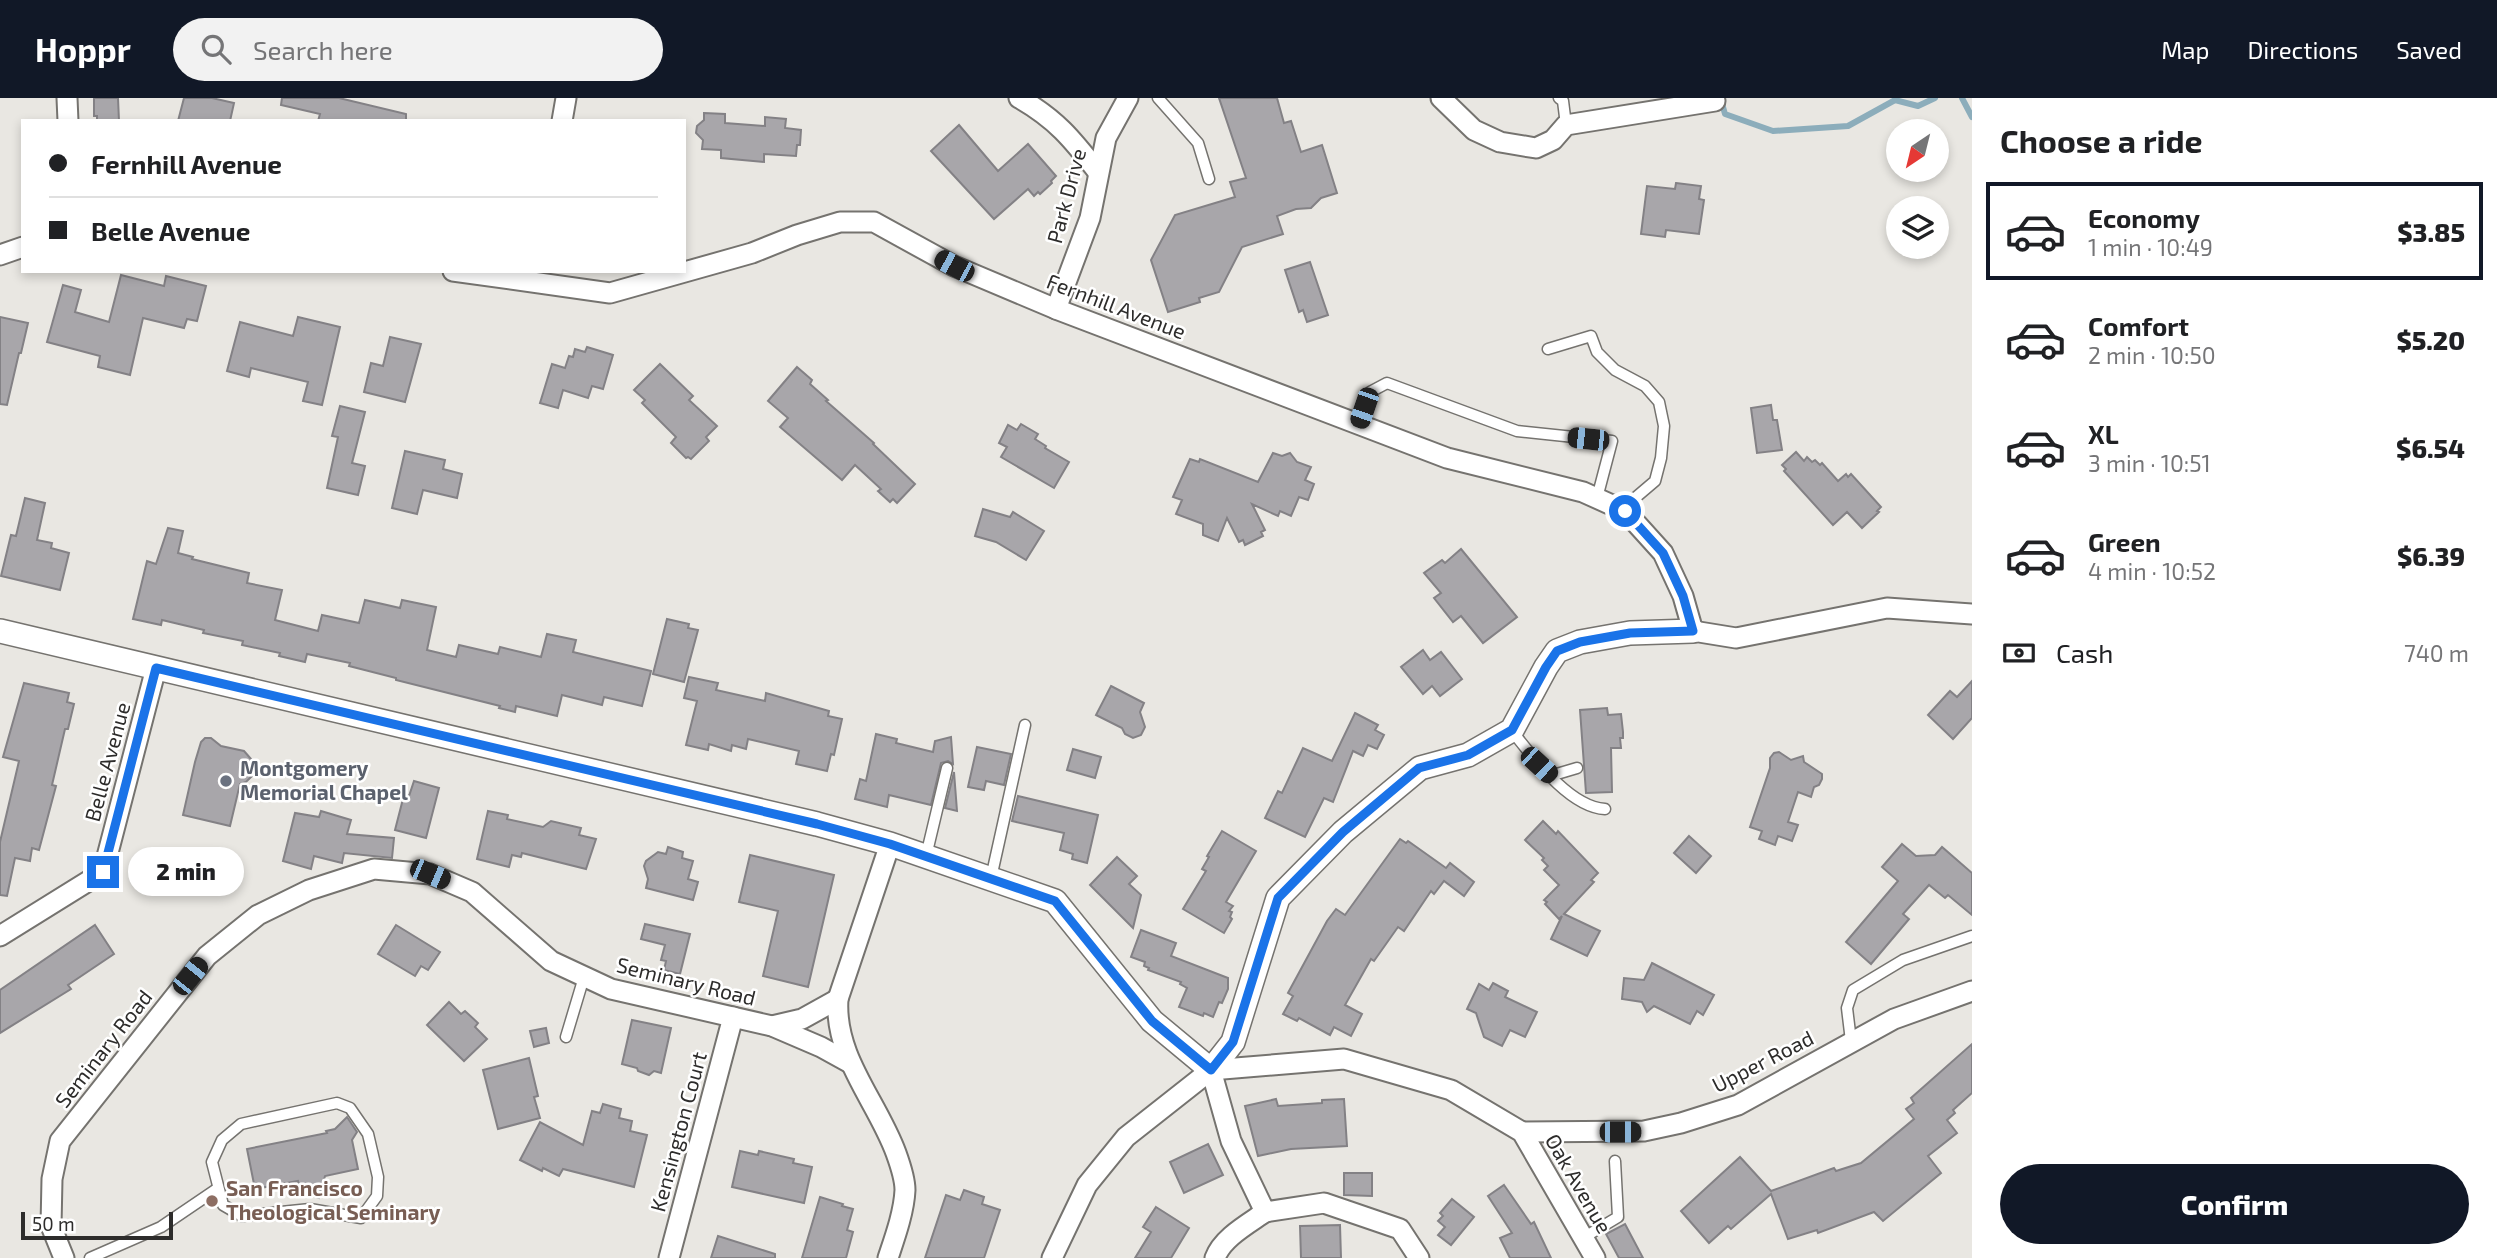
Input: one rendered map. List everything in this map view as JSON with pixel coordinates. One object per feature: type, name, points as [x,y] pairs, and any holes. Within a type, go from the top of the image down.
[{"type":"street","points":[[67,98],[68,119]]},
{"type":"street","points":[[562,119],[566,98]]},
{"type":"street","points":[[1019,98],[1038,108],[1064,129],[1098,172]]},
{"type":"street","name":"Park Drive","points":[[1056,309],[1090,218],[1106,138],[1128,98]]},
{"type":"street","points":[[1446,100],[1474,130],[1500,142],[1536,148],[1553,140],[1566,125],[1715,100]]},
{"type":"street","name":"Fernhill Avenue","points":[[686,272],[752,253],[839,222],[874,222],[954,266],[1056,309],[1447,458],[1583,492],[1625,511],[1663,553],[1683,596],[1693,631]]},
{"type":"street","points":[[0,255],[21,248]]},
{"type":"street","name":"Fernhill Avenue","points":[[480,273],[534,277],[610,293],[681,273]]},
{"type":"street","points":[[1052,1258],[1087,1185],[1126,1137],[1211,1070],[1233,1042],[1278,898],[1343,832],[1419,768],[1468,755],[1512,730],[1557,651],[1580,642],[1630,633],[1693,631],[1736,638],[1887,608],[1972,614]]},
{"type":"street","points":[[0,631],[817,824],[890,844],[1055,901],[1152,1021],[1211,1070],[1231,1141],[1265,1212]]},
{"type":"street","name":"Belle Avenue","points":[[0,936],[103,872],[156,668]]},
{"type":"street","points":[[888,1258],[896,1235],[905,1189],[899,1161],[890,1138],[850,1063],[838,1030],[838,999],[890,844]]},
{"type":"street","name":"Seminary Road","points":[[64,1258],[51,1226],[52,1179],[60,1141],[207,956],[258,915],[309,891],[374,869],[430,874],[472,892],[551,961],[611,989],[772,1026],[850,1063]]},
{"type":"street","name":"Upper Road","points":[[1522,1132],[1644,1132],[1681,1124],[1738,1105],[1894,1019],[1972,991]]},
{"type":"street","name":"Seminary Road","points":[[772,1026],[802,1019],[838,999]]},
{"type":"street","name":"Kensington Court","points":[[669,1258],[733,1017]]},
{"type":"street","points":[[1211,1070],[1344,1059],[1451,1090],[1522,1132]]},
{"type":"street","name":"Oak Avenue","points":[[1522,1132],[1595,1258]]},
{"type":"street","points":[[1215,1258],[1218,1251],[1240,1229],[1265,1212],[1324,1203],[1400,1229],[1419,1258]]},
{"type":"lane","points":[[1157,98],[1198,143],[1209,179]]},
{"type":"lane","points":[[1559,98],[1563,102],[1566,125]]},
{"type":"lane","points":[[1548,349],[1591,336],[1597,352],[1615,370],[1645,386],[1659,401],[1664,426],[1661,458],[1655,481],[1635,498],[1625,511]]},
{"type":"lane","points":[[1358,424],[1370,392],[1387,383],[1517,431],[1612,441],[1597,498]]},
{"type":"lane","points":[[991,879],[1025,725]]},
{"type":"lane","points":[[1512,730],[1550,776],[1573,796],[1605,809]]},
{"type":"lane","points":[[926,857],[947,768]]},
{"type":"lane","points":[[1550,776],[1577,768]]},
{"type":"lane","points":[[1852,1041],[1847,1009],[1853,990],[1903,960],[1972,936]]},
{"type":"lane","points":[[566,1037],[584,977]]},
{"type":"lane","points":[[337,1102],[350,1108],[368,1134],[377,1177],[377,1196],[361,1218],[310,1209],[242,1216],[223,1205],[217,1189],[212,1162],[222,1140],[241,1124],[337,1102]]},
{"type":"lane","points":[[1583,1238],[1618,1217],[1615,1161]]},
{"type":"lane","points":[[90,1258],[161,1227],[217,1189]]},
{"type":"building","points":[[94,98],[118,98],[119,119],[97,119],[97,116],[94,116]]},
{"type":"building","points":[[184,98],[212,98],[234,103],[230,119],[179,119]]},
{"type":"building","points":[[282,98],[339,98],[406,114],[406,119],[319,119],[320,114],[281,105]]},
{"type":"building","points":[[1219,98],[1277,98],[1284,123],[1291,121],[1301,152],[1322,145],[1337,193],[1321,198],[1311,208],[1296,209],[1277,216],[1283,234],[1242,247],[1219,292],[1199,298],[1200,302],[1168,312],[1151,260],[1175,215],[1235,197],[1230,182],[1246,178]]},
{"type":"building","points":[[704,113],[725,114],[725,123],[765,126],[765,117],[786,119],[785,128],[801,130],[796,156],[764,154],[764,162],[721,158],[721,150],[702,149],[703,140],[696,133],[697,126],[704,120]]},
{"type":"building","points":[[959,125],[998,171],[1028,144],[1056,176],[1052,183],[1034,196],[1028,189],[994,219],[931,151]]},
{"type":"building","points":[[1676,183],[1701,186],[1699,199],[1704,200],[1699,234],[1666,230],[1665,237],[1641,234],[1647,186],[1675,189]]},
{"type":"building","points":[[1310,262],[1328,315],[1307,322],[1303,310],[1299,312],[1285,270]]},
{"type":"building","points":[[121,275],[164,286],[166,276],[206,286],[197,321],[187,319],[184,328],[143,318],[130,375],[98,367],[100,356],[47,342],[63,285],[81,290],[75,312],[109,322]]},
{"type":"building","points":[[0,317],[28,323],[7,405],[0,404]]},
{"type":"building","points":[[298,317],[340,327],[322,405],[303,401],[308,382],[251,368],[249,377],[227,371],[240,322],[293,336]]},
{"type":"building","points":[[390,337],[421,344],[405,402],[364,392],[371,363],[383,366]]},
{"type":"building","points":[[587,347],[613,355],[603,389],[592,386],[588,398],[563,390],[558,408],[540,403],[552,364],[565,368],[575,349],[585,352]]},
{"type":"building","points":[[660,364],[693,396],[689,400],[717,426],[706,437],[709,441],[691,459],[686,458],[671,443],[676,437],[642,403],[645,400],[634,390]]},
{"type":"building","points":[[797,367],[812,380],[810,384],[828,400],[826,401],[915,484],[897,503],[893,499],[890,502],[878,491],[881,489],[855,465],[842,480],[780,427],[788,418],[768,401]]},
{"type":"building","points":[[1771,405],[1773,420],[1777,420],[1782,450],[1757,453],[1751,408]]},
{"type":"building","points":[[340,406],[365,412],[352,463],[365,466],[358,495],[327,488],[338,437],[332,436]]},
{"type":"building","points":[[1021,424],[1038,434],[1035,439],[1046,446],[1045,448],[1069,462],[1054,488],[1001,457],[1007,447],[999,443],[1008,425],[1017,430]]},
{"type":"building","points":[[405,451],[445,460],[443,469],[462,474],[457,498],[423,490],[417,514],[392,508]]},
{"type":"building","points":[[1796,452],[1804,461],[1807,457],[1812,462],[1815,460],[1820,465],[1822,463],[1838,481],[1846,474],[1848,477],[1851,474],[1881,507],[1877,511],[1879,512],[1862,528],[1847,512],[1833,525],[1784,471],[1786,469],[1782,465]]},
{"type":"building","points":[[1273,453],[1282,456],[1290,453],[1297,462],[1311,467],[1305,480],[1314,484],[1308,500],[1299,497],[1291,516],[1280,511],[1278,516],[1252,504],[1265,530],[1261,532],[1263,536],[1245,545],[1243,540],[1239,542],[1227,518],[1218,541],[1203,535],[1203,524],[1176,514],[1182,500],[1173,497],[1190,459],[1199,462],[1200,459],[1258,482]]},
{"type":"building","points":[[25,498],[45,503],[37,540],[52,543],[51,548],[69,553],[60,590],[1,576],[11,535],[16,536]]},
{"type":"building","points":[[983,509],[1010,517],[1013,512],[1044,531],[1026,560],[996,542],[975,536]]},
{"type":"building","points":[[168,528],[183,531],[178,553],[249,573],[247,583],[282,590],[275,620],[318,631],[322,615],[359,623],[365,600],[400,608],[402,600],[436,607],[427,650],[456,657],[459,645],[498,654],[500,647],[541,657],[547,634],[576,640],[573,652],[651,671],[642,706],[604,697],[602,705],[562,695],[557,716],[516,706],[515,712],[396,680],[349,666],[350,663],[307,654],[305,662],[279,656],[280,653],[242,645],[243,641],[203,633],[204,630],[162,620],[161,625],[133,619],[147,561],[156,564]]},
{"type":"building","points":[[1461,549],[1517,617],[1483,643],[1461,616],[1453,622],[1434,598],[1441,593],[1424,573],[1442,560],[1445,563]]},
{"type":"building","points":[[667,619],[689,624],[688,628],[698,630],[684,682],[653,674]]},
{"type":"building","points":[[1423,650],[1430,660],[1441,652],[1462,679],[1440,696],[1432,686],[1423,694],[1401,667]]},
{"type":"building","points":[[689,677],[718,683],[716,690],[765,701],[766,693],[829,711],[828,716],[842,719],[834,755],[831,754],[827,771],[796,764],[799,751],[748,739],[746,749],[732,745],[731,751],[709,744],[708,750],[686,745],[697,701],[684,698]]},
{"type":"building","points":[[1972,681],[1972,718],[1953,739],[1928,715],[1950,691],[1957,697]]},
{"type":"building","points":[[24,683],[69,693],[67,702],[74,704],[68,729],[65,729],[52,785],[56,786],[39,850],[32,848],[30,861],[15,858],[7,896],[0,895],[0,842],[19,761],[3,757]]},
{"type":"building","points":[[1111,686],[1144,703],[1140,712],[1145,727],[1141,735],[1133,738],[1125,734],[1122,728],[1096,715]]},
{"type":"building","points":[[1607,708],[1608,715],[1621,714],[1623,732],[1623,738],[1620,738],[1621,748],[1611,748],[1612,792],[1586,793],[1580,710]]},
{"type":"building","points":[[1355,713],[1378,725],[1375,730],[1384,735],[1377,749],[1368,745],[1363,756],[1353,751],[1333,802],[1324,798],[1305,837],[1265,818],[1278,791],[1282,793],[1303,748],[1332,761]]},
{"type":"building","points":[[876,734],[897,739],[896,743],[933,752],[935,741],[951,737],[953,764],[948,761],[941,763],[931,805],[889,795],[887,807],[855,799],[860,779],[866,781]]},
{"type":"building","name":"Montgomery Memorial Chapel","points":[[205,738],[211,738],[221,746],[244,751],[251,759],[252,776],[240,784],[230,826],[183,815],[195,762],[201,742]]},
{"type":"building","points":[[977,747],[1011,754],[1004,785],[986,781],[984,790],[968,787]]},
{"type":"building","points":[[1073,749],[1101,757],[1095,778],[1067,770]]},
{"type":"building","points":[[1779,752],[1791,760],[1803,756],[1804,762],[1822,774],[1822,779],[1819,785],[1814,787],[1811,797],[1798,792],[1788,822],[1798,825],[1792,841],[1778,836],[1775,845],[1759,839],[1762,831],[1750,827],[1770,768],[1770,758]]},
{"type":"building","points":[[954,772],[957,811],[945,808]]},
{"type":"building","points":[[414,781],[439,788],[426,838],[395,830],[404,795],[409,796]]},
{"type":"building","points":[[1018,796],[1098,815],[1087,863],[1072,859],[1073,854],[1060,850],[1064,833],[1012,821]]},
{"type":"building","points":[[321,811],[351,820],[347,834],[394,838],[392,858],[344,853],[342,863],[314,856],[311,869],[283,861],[295,813],[319,817]]},
{"type":"building","points":[[488,811],[508,815],[507,819],[543,827],[551,821],[581,828],[579,835],[596,839],[586,869],[522,853],[521,857],[512,855],[509,867],[477,859]]},
{"type":"building","points":[[1543,821],[1556,834],[1558,831],[1598,873],[1591,880],[1594,882],[1564,914],[1600,931],[1587,956],[1551,939],[1562,916],[1559,919],[1544,900],[1559,885],[1544,870],[1548,866],[1542,860],[1544,858],[1525,840]]},
{"type":"building","points":[[1222,831],[1256,851],[1226,902],[1233,906],[1229,911],[1232,912],[1232,919],[1224,933],[1183,909],[1206,871],[1202,869],[1209,857],[1207,856]]},
{"type":"building","points":[[1689,836],[1711,856],[1696,873],[1674,853]]},
{"type":"building","points":[[1400,839],[1406,843],[1408,841],[1446,868],[1450,863],[1474,882],[1464,896],[1444,881],[1434,894],[1431,891],[1404,931],[1398,927],[1374,961],[1371,959],[1345,1005],[1362,1014],[1351,1036],[1334,1027],[1330,1035],[1299,1018],[1297,1021],[1283,1014],[1293,996],[1288,993],[1327,921],[1336,909],[1345,915]]},
{"type":"building","points":[[1902,844],[1916,856],[1935,855],[1942,847],[1972,873],[1972,915],[1948,895],[1945,898],[1929,885],[1903,914],[1909,919],[1871,964],[1846,942],[1898,881],[1882,867]]},
{"type":"building","points":[[668,847],[683,852],[682,858],[693,861],[688,879],[698,882],[693,900],[646,888],[646,861],[658,852],[666,854]]},
{"type":"building","points":[[750,855],[834,875],[808,987],[763,976],[778,911],[739,902]]},
{"type":"building","points":[[1117,857],[1137,876],[1129,884],[1141,895],[1133,928],[1090,885]]},
{"type":"building","points":[[645,924],[690,934],[680,974],[664,970],[666,961],[661,960],[665,945],[641,939]]},
{"type":"building","points":[[95,925],[114,954],[68,985],[71,989],[0,1033],[0,990]]},
{"type":"building","points":[[396,925],[440,952],[428,970],[421,966],[415,976],[378,954]]},
{"type":"building","points":[[1141,930],[1176,943],[1171,956],[1228,978],[1228,989],[1213,1017],[1179,1007],[1187,988],[1180,984],[1181,982],[1148,970],[1149,968],[1144,966],[1145,962],[1131,957]]},
{"type":"building","points":[[1652,963],[1714,995],[1703,1015],[1697,1011],[1690,1024],[1654,1006],[1647,1012],[1642,1002],[1622,999],[1624,978],[1644,980]]},
{"type":"building","points":[[1493,983],[1508,991],[1505,997],[1537,1012],[1525,1037],[1510,1030],[1502,1046],[1484,1037],[1476,1013],[1467,1009],[1479,984],[1489,990]]},
{"type":"building","points":[[449,1002],[461,1014],[465,1011],[478,1023],[475,1027],[487,1039],[464,1061],[427,1025]]},
{"type":"building","points":[[632,1020],[671,1028],[661,1073],[654,1071],[649,1075],[622,1064]]},
{"type":"building","points":[[546,1028],[549,1043],[534,1047],[530,1031]]},
{"type":"building","points":[[1972,1044],[1972,1093],[1953,1110],[1955,1113],[1947,1120],[1957,1133],[1928,1156],[1941,1173],[1883,1221],[1874,1212],[1818,1233],[1817,1230],[1788,1239],[1771,1194],[1731,1229],[1728,1226],[1709,1243],[1681,1211],[1740,1157],[1771,1191],[1834,1168],[1836,1171],[1861,1163],[1914,1119],[1906,1109],[1914,1103],[1911,1098]]},
{"type":"building","points":[[529,1058],[538,1096],[534,1097],[540,1118],[498,1129],[483,1070]]},
{"type":"building","points":[[1276,1099],[1278,1106],[1344,1099],[1347,1146],[1291,1149],[1258,1156],[1245,1106]]},
{"type":"building","points":[[603,1104],[621,1109],[619,1118],[632,1121],[630,1131],[647,1135],[634,1187],[563,1169],[559,1176],[520,1160],[540,1122],[583,1145],[592,1111],[600,1113]]},
{"type":"building","points":[[347,1117],[357,1132],[352,1140],[358,1169],[325,1176],[319,1198],[301,1192],[298,1181],[255,1189],[247,1149],[327,1133],[326,1131],[335,1129]]},
{"type":"building","points":[[1208,1144],[1223,1175],[1184,1193],[1170,1162]]},
{"type":"building","points":[[740,1151],[758,1155],[759,1151],[794,1159],[793,1163],[812,1167],[804,1203],[732,1187]]},
{"type":"building","points":[[1344,1173],[1372,1173],[1372,1196],[1344,1195]]},
{"type":"building","points":[[1504,1185],[1531,1224],[1534,1222],[1551,1258],[1510,1258],[1500,1238],[1512,1233],[1488,1196]]},
{"type":"building","points":[[964,1190],[984,1197],[982,1204],[1000,1210],[984,1258],[925,1258],[946,1195],[960,1200]]},
{"type":"building","points":[[820,1197],[853,1209],[847,1230],[853,1232],[846,1258],[802,1258]]},
{"type":"building","points":[[1452,1199],[1474,1217],[1451,1245],[1438,1235],[1445,1227],[1438,1221],[1443,1216],[1440,1213]]},
{"type":"building","points":[[1156,1207],[1189,1228],[1171,1258],[1135,1258],[1151,1232],[1143,1227]]},
{"type":"building","points":[[1625,1224],[1643,1258],[1619,1258],[1606,1234]]},
{"type":"building","points":[[1340,1225],[1341,1258],[1301,1258],[1300,1226]]},
{"type":"building","points":[[718,1236],[775,1254],[775,1258],[711,1258]]},
{"type":"waterway","points":[[1721,100],[1725,114],[1773,131],[1848,126],[1895,100],[1918,106],[1935,98]]},
{"type":"waterway","points":[[1962,98],[1972,117]]},
{"type":"place","name":"Montgomery Memorial Chapel","points":[[226,781]]},
{"type":"place","name":"San Francisco Theological Seminary","points":[[212,1201]]},
{"type":"route","points":[[103,872],[156,668],[817,824],[890,844],[1055,901],[1152,1021],[1211,1070],[1233,1042],[1278,898],[1343,832],[1419,768],[1468,755],[1512,730],[1557,651],[1580,642],[1630,633],[1693,631],[1683,596],[1663,553],[1625,511]]}]
